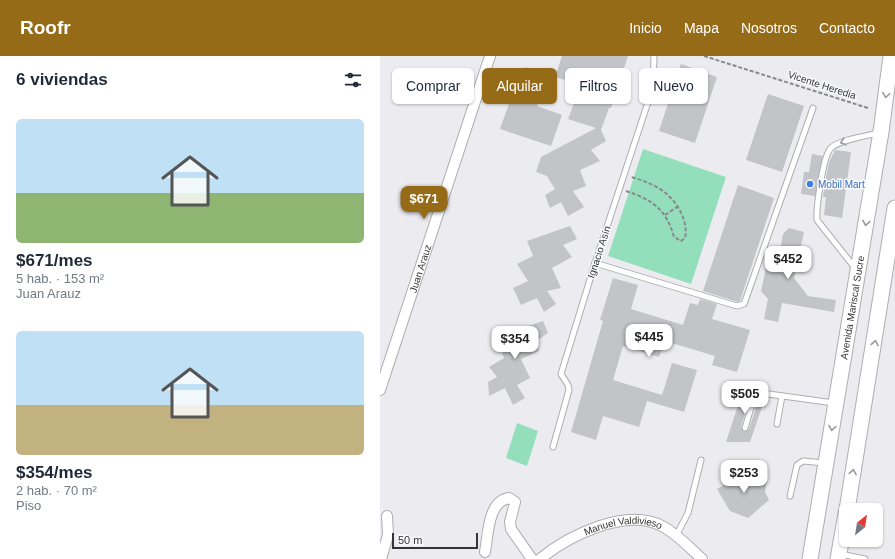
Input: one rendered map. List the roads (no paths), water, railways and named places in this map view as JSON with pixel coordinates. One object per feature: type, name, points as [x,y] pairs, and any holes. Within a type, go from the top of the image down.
[{"type":"main road","name":"Avenida Mariscal Sucre","points":[[810,559],[881,132],[891,56]]},
{"type":"main road","points":[[848,503],[895,208]]},
{"type":"main road","points":[[839,557],[841,547]]},
{"type":"street","name":"Juan Arauz","points":[[381,383],[490,56]]},
{"type":"street","points":[[485,552],[494,511],[498,503],[509,498],[515,502],[510,522],[511,529],[532,559]]},
{"type":"street","points":[[381,559],[388,535],[387,516]]},
{"type":"street","name":"Manuel Valdivieso","points":[[540,559],[589,530],[603,524],[629,521],[647,522],[661,526],[702,559]]},
{"type":"lane","name":"Ignacio Asín","points":[[553,447],[569,390],[568,385],[561,374],[595,262],[653,86],[654,56]]},
{"type":"lane","points":[[595,262],[737,306],[744,304],[813,108]]},
{"type":"lane","points":[[858,272],[817,220],[824,163],[827,152],[831,147],[881,132]]},
{"type":"lane","points":[[745,428],[757,395],[761,393],[837,403]]},
{"type":"lane","points":[[777,424],[782,396]]},
{"type":"lane","points":[[676,537],[688,513],[701,460]]},
{"type":"lane","points":[[790,496],[797,465],[803,461],[827,463]]},
{"type":"lane","points":[[839,557],[865,559]]},
{"type":"place","name":"Mobil Mart","points":[[810,184]]}]
